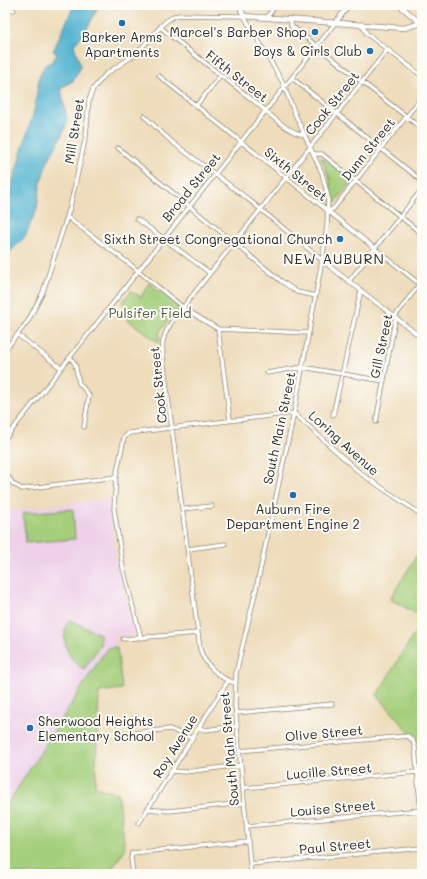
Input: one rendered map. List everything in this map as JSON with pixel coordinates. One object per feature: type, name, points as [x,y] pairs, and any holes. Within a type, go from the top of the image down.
[{"type":"main road","name":"South Main Street","points":[[239,5],[244,16]]},
{"type":"main road","name":"Broad Street","points":[[336,22],[349,5]]},
{"type":"main road","points":[[399,5],[422,23]]},
{"type":"main road","name":"Mill Street","points":[[244,16],[408,28],[422,23]]},
{"type":"street","points":[[267,17],[276,5]]},
{"type":"street","points":[[333,5],[337,8]]},
{"type":"street","points":[[5,9],[14,10]]},
{"type":"street","name":"Mill Street","points":[[5,350],[18,335],[34,312],[43,292],[67,217],[86,136],[89,100],[93,89],[106,74],[133,56],[168,19],[177,16],[244,16]]},
{"type":"street","name":"South Main Street","points":[[244,16],[280,76],[314,154],[326,182],[328,212],[316,296],[294,413],[255,594],[239,657],[235,683],[239,751],[251,874]]},
{"type":"street","points":[[291,19],[292,26],[422,129]]},
{"type":"street","name":"Broad Street","points":[[5,439],[336,22]]},
{"type":"street","points":[[362,24],[366,33],[422,76]]},
{"type":"street","name":"Fifth Street","points":[[160,27],[220,76],[296,134],[305,135]]},
{"type":"street","name":"Cook Street","points":[[235,683],[228,681],[212,668],[204,659],[198,633],[172,428],[163,338],[166,329],[182,307],[388,49]]},
{"type":"street","name":"Sixth Street","points":[[159,76],[328,212],[421,284]]},
{"type":"street","points":[[196,106],[220,76]]},
{"type":"street","points":[[292,78],[422,181]]},
{"type":"street","name":"Dunn Street","points":[[328,212],[334,208],[422,97]]},
{"type":"street","points":[[144,116],[172,142],[216,174],[322,260],[422,338]]},
{"type":"street","points":[[118,148],[292,289],[316,296]]},
{"type":"street","points":[[314,154],[322,154],[422,234]]},
{"type":"street","points":[[349,281],[422,189]]},
{"type":"street","points":[[67,217],[139,271],[182,307],[218,329],[309,333]]},
{"type":"street","points":[[137,219],[210,273]]},
{"type":"street","name":"Gill Street","points":[[376,422],[398,311],[421,284]]},
{"type":"street","points":[[334,415],[361,290]]},
{"type":"street","points":[[218,329],[230,420]]},
{"type":"street","points":[[18,335],[61,368]]},
{"type":"street","points":[[70,357],[75,364],[79,383],[89,395],[84,427]]},
{"type":"street","points":[[266,373],[302,368],[384,382]]},
{"type":"street","points":[[141,638],[123,568],[114,502],[116,477],[124,438],[127,434],[294,413]]},
{"type":"street","name":"Loring Avenue","points":[[294,413],[360,473],[422,515]]},
{"type":"street","points":[[5,472],[13,484],[22,489],[116,477]]},
{"type":"street","points":[[183,509],[212,506]]},
{"type":"street","points":[[188,549],[225,544]]},
{"type":"street","points":[[123,639],[198,633]]},
{"type":"street","name":"Roy Avenue","points":[[138,823],[228,681]]},
{"type":"street","points":[[236,713],[332,704]]},
{"type":"street","points":[[198,728],[205,730],[237,726]]},
{"type":"street","points":[[123,734],[170,729],[191,738]]},
{"type":"street","name":"Olive Street","points":[[239,751],[401,736],[410,737],[414,744],[417,772]]},
{"type":"street","points":[[171,771],[185,772],[241,765]]},
{"type":"street","points":[[417,772],[422,825]]},
{"type":"street","name":"Lucille Street","points":[[243,788],[417,772]]},
{"type":"street","points":[[147,810],[178,810],[244,803]]},
{"type":"street","name":"Louise Street","points":[[247,826],[421,810]]},
{"type":"street","points":[[133,874],[131,854],[178,847],[248,841]]},
{"type":"street","name":"Paul Street","points":[[250,864],[422,848]]},
{"type":"shaded area","name":"Sherwood Heights Elementary School","points":[[109,498],[115,552],[122,586],[132,617],[135,635],[116,637],[117,647],[107,648],[5,808],[5,511]]},
{"type":"green space","points":[[321,157],[353,180],[333,205],[330,180]]},
{"type":"green space","name":"Pulsifer Field","points":[[149,283],[178,306],[179,309],[160,331],[159,343],[128,320],[128,311],[122,302],[131,291],[141,297]]},
{"type":"green space","points":[[73,509],[75,539],[26,543],[23,513]]},
{"type":"green space","points":[[417,555],[422,559],[422,617],[390,599]]},
{"type":"green space","points":[[69,620],[100,634],[100,645],[84,669],[73,660],[66,648],[65,634]]},
{"type":"green space","points":[[422,621],[422,747],[377,695]]},
{"type":"green space","points":[[117,647],[122,689],[99,692],[95,787],[118,793],[125,849],[109,874],[5,874],[5,808],[107,648]]},
{"type":"water","points":[[74,5],[99,5],[86,31],[74,45],[81,67],[73,81],[61,88],[67,119],[65,129],[47,163],[41,181],[37,208],[25,237],[5,257],[5,207],[34,111],[39,78],[45,65],[53,61],[57,54],[53,51]]},
{"type":"railway","points":[[5,25],[8,5]]},
{"type":"place","name":"Barker Arms Apartments","points":[[122,23]]},
{"type":"place","name":"Marcel's Barber Shop","points":[[315,32]]},
{"type":"place","name":"Boys & Girls Club","points":[[370,51]]},
{"type":"place","name":"Sixth Street Congregational Church","points":[[340,239]]},
{"type":"place","name":"Auburn Fire Department Engine 2","points":[[293,495]]},
{"type":"place","name":"Sherwood Heights Elementary School","points":[[30,728]]},
{"type":"district","name":"NEW AUBURN","points":[[334,259]]}]
